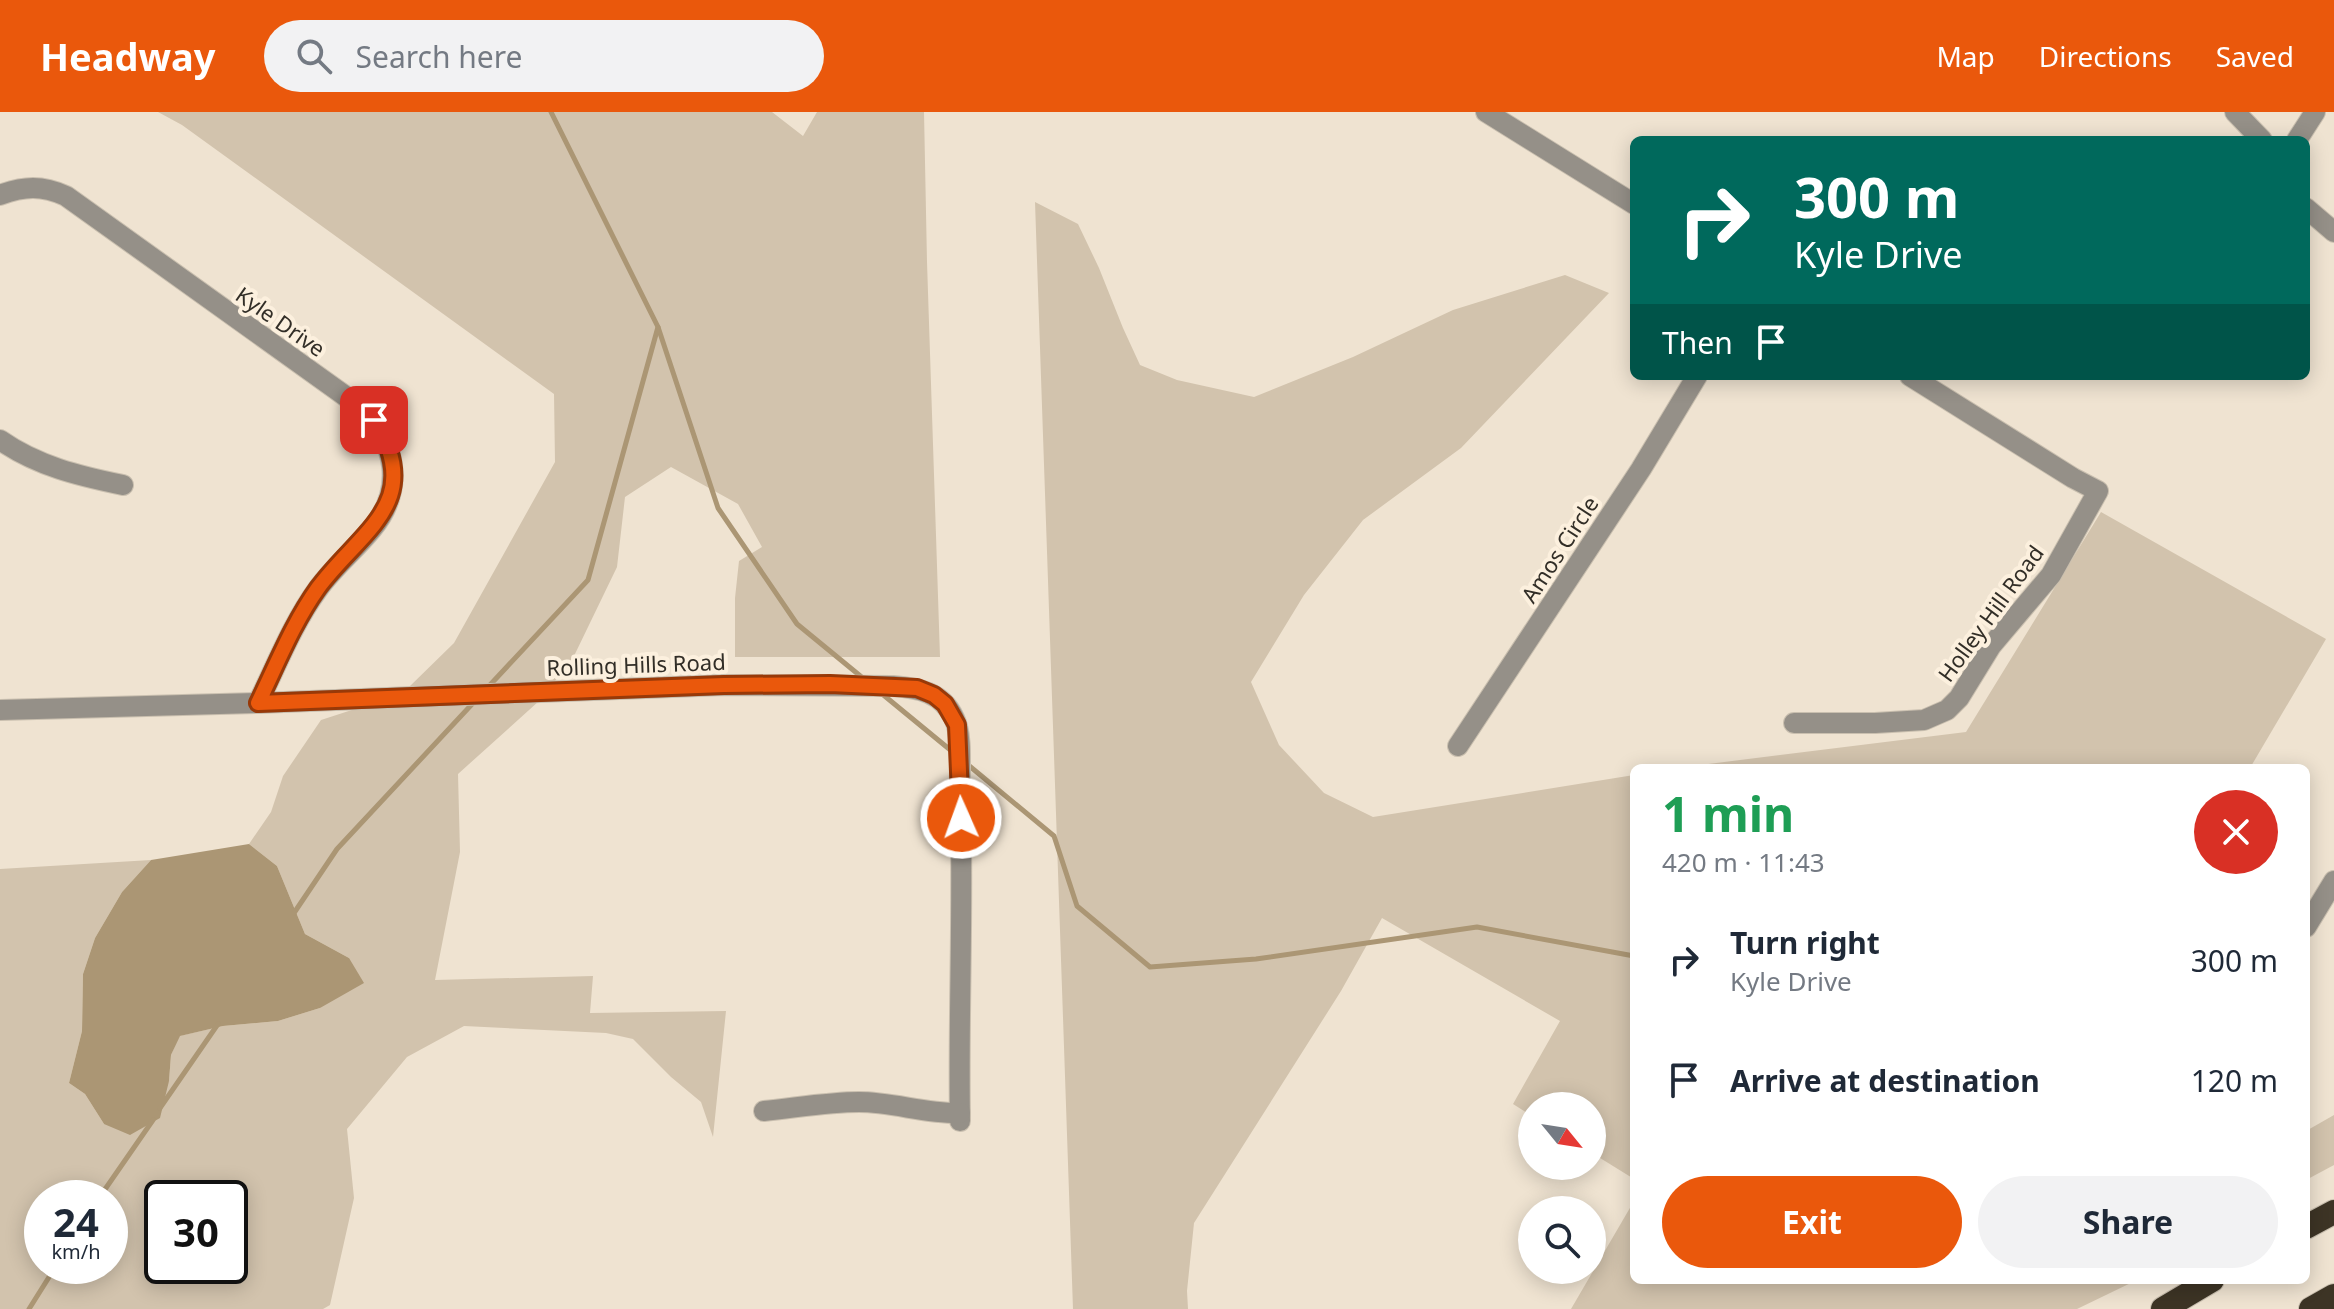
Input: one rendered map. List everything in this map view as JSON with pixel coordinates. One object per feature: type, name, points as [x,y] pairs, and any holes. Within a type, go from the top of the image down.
[{"type":"highway","points":[[2310,1225],[2334,1212]]},
{"type":"highway","points":[[2163,1309],[2205,1284]]},
{"type":"highway","points":[[2311,1309],[2334,1296]]},
{"type":"street","points":[[1486,112],[1630,202]]},
{"type":"street","points":[[2235,112],[2258,136]]},
{"type":"street","points":[[2300,136],[2315,112]]},
{"type":"street","name":"Kyle Drive","points":[[0,195],[18,188],[35,187],[51,189],[66,196],[362,408],[383,434],[393,469],[389,498],[383,513],[320,586],[301,614],[258,703]]},
{"type":"street","points":[[2310,211],[2334,232]]},
{"type":"street","name":"Amos Circle","points":[[1458,746],[1641,469],[1695,380]]},
{"type":"street","name":"Holley Hill Road","points":[[1794,723],[1924,720],[1947,710],[1959,698],[1991,646],[2051,575],[2098,491],[1916,380]]},
{"type":"street","points":[[0,440],[37,461],[66,472],[123,485]]},
{"type":"street","name":"Rolling Hills Road","points":[[0,710],[739,685],[893,686],[917,688],[934,695],[953,716],[958,737],[961,818],[960,1117],[884,1103],[857,1102],[764,1111]]},
{"type":"street","points":[[2310,920],[2334,881]]},
{"type":"shaded area","points":[[158,112],[772,112],[803,136],[817,112],[924,112],[940,657],[735,657],[735,598],[739,561],[762,547],[738,504],[671,467],[625,497],[617,567],[574,656],[555,681],[409,687],[454,643],[555,462],[554,394],[182,125]]},
{"type":"shaded area","points":[[1035,202],[1078,224],[1140,365],[1177,380],[1254,397],[1353,357],[1453,310],[1565,275],[1609,293],[1461,448],[1363,520],[1304,595],[1251,682],[1279,745],[1324,793],[1373,817],[1630,776],[1630,1177],[1606,1162],[1606,1092],[1520,1092],[1560,1021],[1382,918],[1341,991],[1194,1223],[1188,1309],[1073,1309]]},
{"type":"shaded area","points":[[2101,512],[2326,639],[2252,764],[1708,764],[1966,732]]},
{"type":"shaded area","points":[[539,701],[458,774],[460,852],[435,980],[593,976],[590,1013],[726,1011],[713,1137],[701,1102],[633,1039],[606,1033],[464,1026],[407,1057],[347,1129],[354,1198],[330,1305],[323,1309],[0,1309],[0,869],[151,860],[122,892],[95,938],[83,974],[82,1031],[69,1083],[85,1094],[104,1124],[169,1081],[171,1055],[179,1036],[223,1026],[278,1021],[320,1008],[349,958],[305,934],[277,866],[249,844],[271,812],[283,776],[321,720],[358,708]]},
{"type":"shaded area","points":[[249,844],[277,866],[305,934],[349,958],[364,983],[320,1008],[278,1021],[223,1026],[180,1036],[171,1055],[169,1081],[160,1118],[130,1135],[104,1124],[85,1094],[69,1083],[82,1031],[83,974],[95,938],[122,892],[151,860]]},
{"type":"shaded area","points":[[2334,1115],[2334,1165],[2310,1178],[2310,1129]]},
{"type":"shaded area","points":[[1630,1208],[1630,1284],[2129,1284],[2077,1309],[1571,1309],[1586,1284],[1606,1284],[1606,1249]]},
{"type":"waterway","points":[[489,686],[588,580],[658,327],[551,112]]},
{"type":"waterway","points":[[658,327],[718,508],[797,624],[864,679]]},
{"type":"waterway","points":[[881,693],[954,753]]},
{"type":"waterway","points":[[294,913],[337,849],[474,702]]},
{"type":"waterway","points":[[967,764],[1054,836],[1077,906],[1150,967],[1256,959],[1477,927],[1630,955]]},
{"type":"waterway","points":[[160,1108],[218,1024]]},
{"type":"waterway","points":[[111,1180],[153,1120]]},
{"type":"waterway","points":[[29,1309],[45,1284]]},
{"type":"route","points":[[374,420],[389,448],[393,469],[389,498],[383,513],[320,586],[301,614],[258,703],[724,685],[830,684],[917,688],[945,704],[957,725],[961,818]]}]
